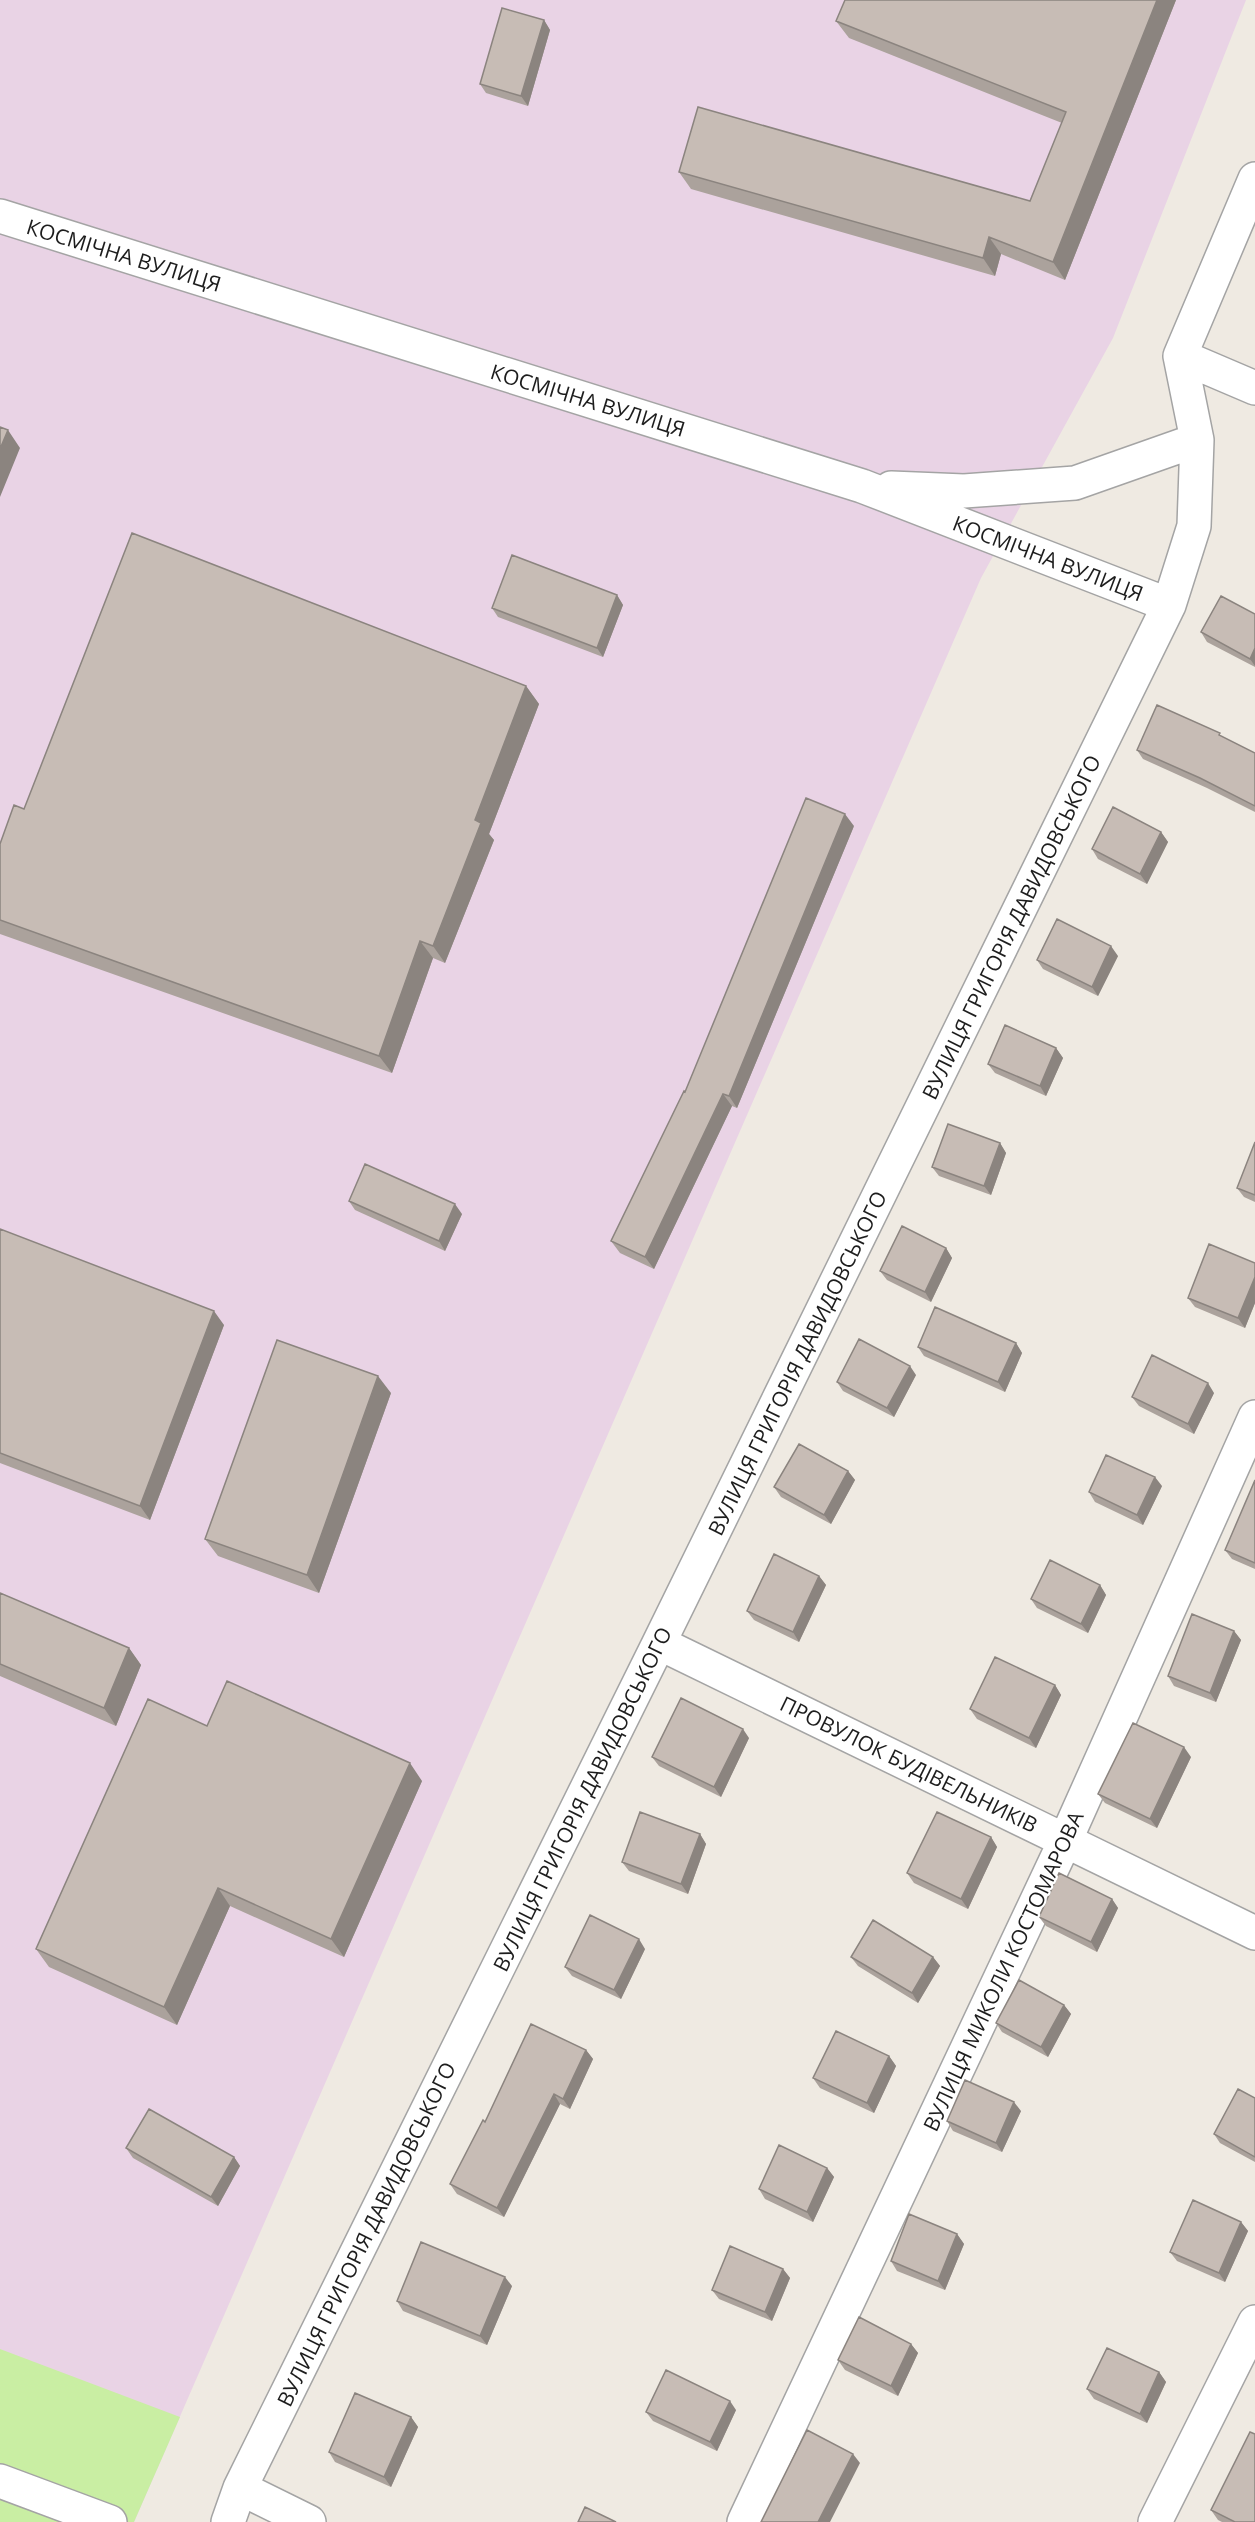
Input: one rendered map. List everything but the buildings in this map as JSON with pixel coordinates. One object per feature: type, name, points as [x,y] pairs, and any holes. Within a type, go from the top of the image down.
[{"type":"street","points":[[1255,179],[1180,356],[1255,388]]},
{"type":"street","name":"КОСМІЧНА ВУЛИЦЯ","points":[[0,216],[862,486],[1169,605]]},
{"type":"street","name":"ВУЛИЦЯ ГРИГОРІЯ ДАВИДОВСЬКОГО","points":[[228,2522],[240,2488],[659,1643],[1169,605],[1194,526],[1197,440],[1180,356]]},
{"type":"street","points":[[862,486],[964,491],[1075,483],[1197,440]]},
{"type":"street","name":"ВУЛИЦЯ МИКОЛИ КОСТОМАРОВА","points":[[744,2522],[1065,1840],[1255,1417]]},
{"type":"street","name":"ПРОВУЛОК БУДІВЕЛЬНИКІВ","points":[[659,1643],[1255,1933]]},
{"type":"street","points":[[1155,2522],[1255,2322]]},
{"type":"street","points":[[0,2481],[110,2522]]},
{"type":"street","points":[[240,2488],[309,2522]]},
{"type":"shaded area","points":[[0,0],[1246,0],[1113,338],[981,578],[134,2522],[0,2522]]},
{"type":"green space","points":[[0,2349],[180,2417],[134,2522],[0,2522]]}]
